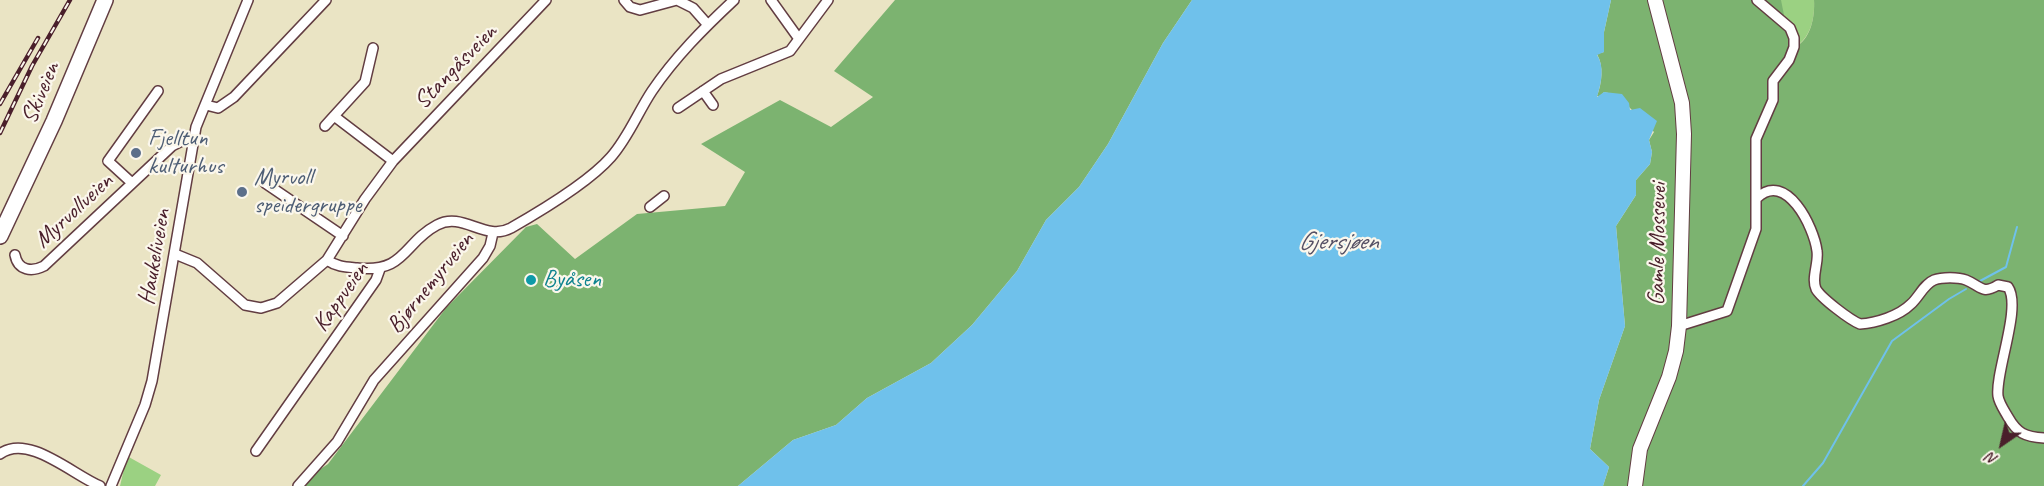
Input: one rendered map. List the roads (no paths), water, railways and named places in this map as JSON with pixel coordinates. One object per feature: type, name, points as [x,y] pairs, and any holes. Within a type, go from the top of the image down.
[{"type":"main road","name":"Skiveien","points":[[0,236],[50,129],[105,0]]},
{"type":"main road","name":"Gamle Mossevei","points":[[1635,486],[1640,449],[1669,376],[1679,326],[1684,134],[1682,103],[1655,0]]},
{"type":"street","name":"Haukeliveien","points":[[111,486],[150,392],[196,127],[248,0]]},
{"type":"street","points":[[206,105],[218,108],[234,97],[326,0]]},
{"type":"street","name":"Stangåsveien","points":[[175,254],[195,261],[235,298],[255,308],[267,308],[277,303],[327,260],[365,199],[393,161],[546,0]]},
{"type":"street","points":[[624,0],[630,8],[640,10],[677,0],[693,8],[708,24]]},
{"type":"street","name":"Bjørnemyrveien","points":[[298,486],[337,442],[374,380],[483,258],[490,246],[493,233],[516,225],[603,165],[615,152],[670,66],[708,24],[734,0]]},
{"type":"street","points":[[771,0],[799,39]]},
{"type":"street","points":[[678,108],[720,79],[794,48],[828,0]]},
{"type":"street","points":[[1679,326],[1719,315],[1731,303],[1738,275],[1756,229],[1756,139],[1773,100],[1773,81],[1789,60],[1794,47],[1794,38],[1781,20],[1757,0]]},
{"type":"street","points":[[325,126],[365,82],[373,48]]},
{"type":"street","name":"Myrvollveien","points":[[132,183],[108,161],[158,91]]},
{"type":"street","points":[[703,91],[713,105]]},
{"type":"street","points":[[334,116],[393,161]]},
{"type":"street","name":"Myrvollveien","points":[[15,255],[18,264],[25,269],[44,266],[172,146],[184,140],[193,142]]},
{"type":"street","points":[[265,183],[343,236]]},
{"type":"street","points":[[1757,198],[1764,191],[1774,190],[1784,193],[1799,207],[1817,250],[1815,282],[1817,291],[1860,324],[1870,323],[1903,310],[1933,280],[1956,278],[1967,280],[1982,291],[1989,291],[1998,285],[2008,287],[2012,292],[2009,327],[1997,394],[2016,430],[2031,438],[2044,438]]},
{"type":"street","points":[[650,207],[664,196]]},
{"type":"street","name":"Kappveien","points":[[256,451],[376,280],[380,268],[400,257],[430,229],[441,223],[459,222],[493,233]]},
{"type":"street","points":[[327,260],[338,266],[380,268]]},
{"type":"street","points":[[0,454],[10,448],[31,449],[100,486]]},
{"type":"water","name":"Gjersjøen","points":[[1192,0],[1611,0],[1604,32],[1604,52],[1597,55],[1602,70],[1597,97],[1604,92],[1622,94],[1629,103],[1630,110],[1640,108],[1657,121],[1649,140],[1652,152],[1650,164],[1636,180],[1636,195],[1616,226],[1625,326],[1599,400],[1590,449],[1609,467],[1603,486],[738,486],[793,440],[836,425],[867,398],[931,363],[972,325],[1017,271],[1046,220],[1079,187],[1108,144],[1163,43]]},
{"type":"waterway","points":[[1980,281],[2006,267],[2017,227]]},
{"type":"waterway","points":[[1803,486],[1823,463],[1892,341],[1966,289]]},
{"type":"railway","points":[[0,133],[32,66],[70,0]]},
{"type":"railway","points":[[0,104],[38,38]]},
{"type":"place","name":"Fjelltun kulturhus","points":[[136,153]]},
{"type":"place","name":"Myrvoll speidergruppe","points":[[242,192]]},
{"type":"place","name":"Byåsen","points":[[531,280]]}]
